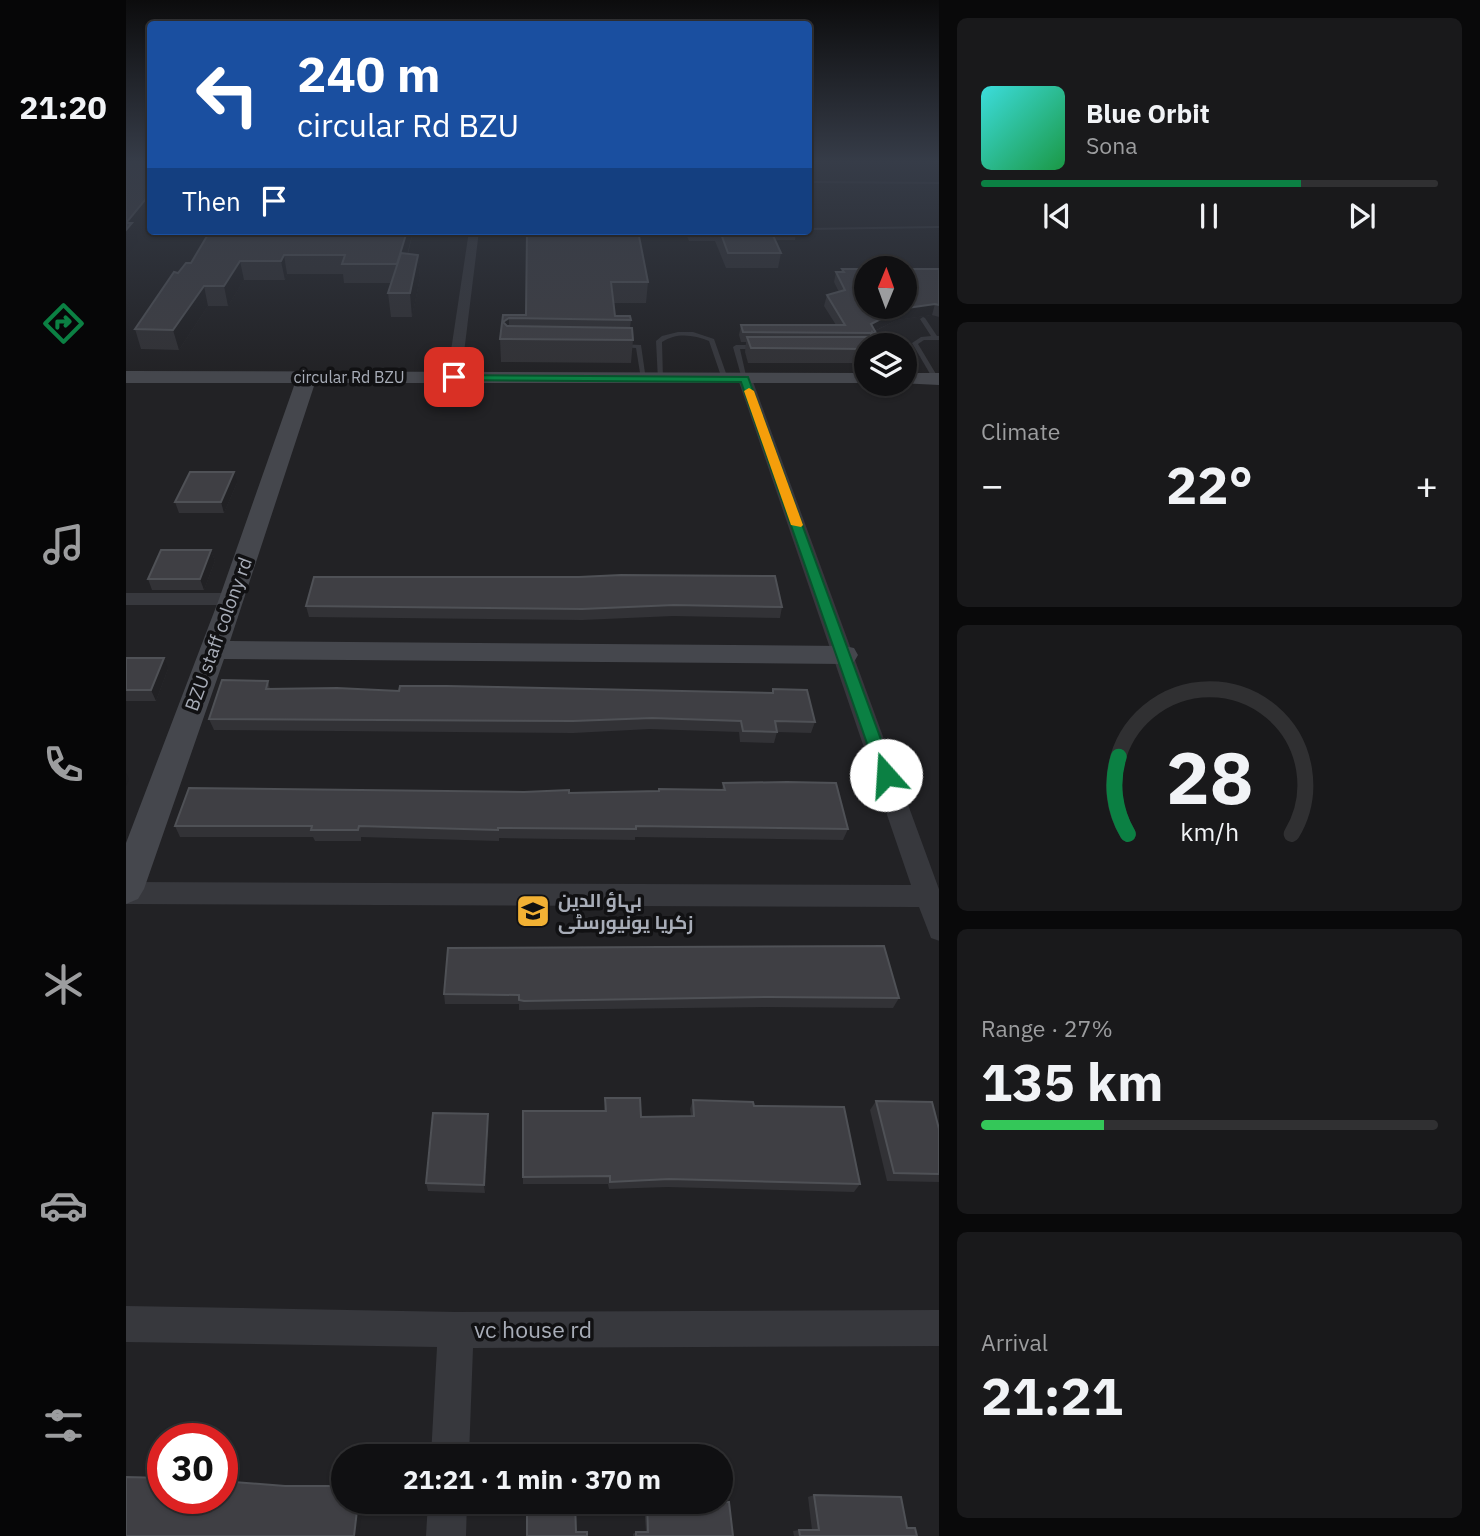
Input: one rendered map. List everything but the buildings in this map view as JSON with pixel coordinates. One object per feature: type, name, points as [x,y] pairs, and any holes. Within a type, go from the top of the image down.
[{"type":"street","points":[[454,377],[473,235]]},
{"type":"street","name":"circular Rd BZU","points":[[126,377],[854,379]]},
{"type":"street","name":"BZU staff colony rd","points":[[126,891],[232,599],[307,377]]},
{"type":"street","points":[[735,379],[844,655],[939,930]]},
{"type":"street","points":[[917,379],[938,379]]},
{"type":"street","points":[[126,599],[232,599]]},
{"type":"street","points":[[213,650],[844,655]]},
{"type":"street","points":[[126,891],[928,896]]},
{"type":"street","name":"vc house rd","points":[[126,1324],[456,1330],[939,1328]]},
{"type":"street","points":[[451,1444],[456,1330]]},
{"type":"street","points":[[446,1536],[447,1514]]},
{"type":"lane","points":[[923,319],[937,338]]},
{"type":"lane","points":[[652,379],[659,341],[669,335],[679,334],[695,334],[712,340],[735,379]]},
{"type":"lane","points":[[937,338],[923,338],[915,343],[938,379]]},
{"type":"lane","points":[[613,346],[639,346],[652,379]]},
{"type":"lane","points":[[735,379],[736,347],[762,347]]},
{"type":"shaded area","name":"بہاؤ الدین زکریا یونیورسٹی","points":[[126,232],[147,232],[147,235],[812,235],[812,232],[939,232],[939,1536],[126,1536]]},
{"type":"slow traffic","points":[[749,391],[797,525]]},
{"type":"place","name":"بہاؤ الدین زکریا یونیورسٹی","points":[[533,911]]},
{"type":"route","points":[[454,377],[745,379],[886,775]]}]
